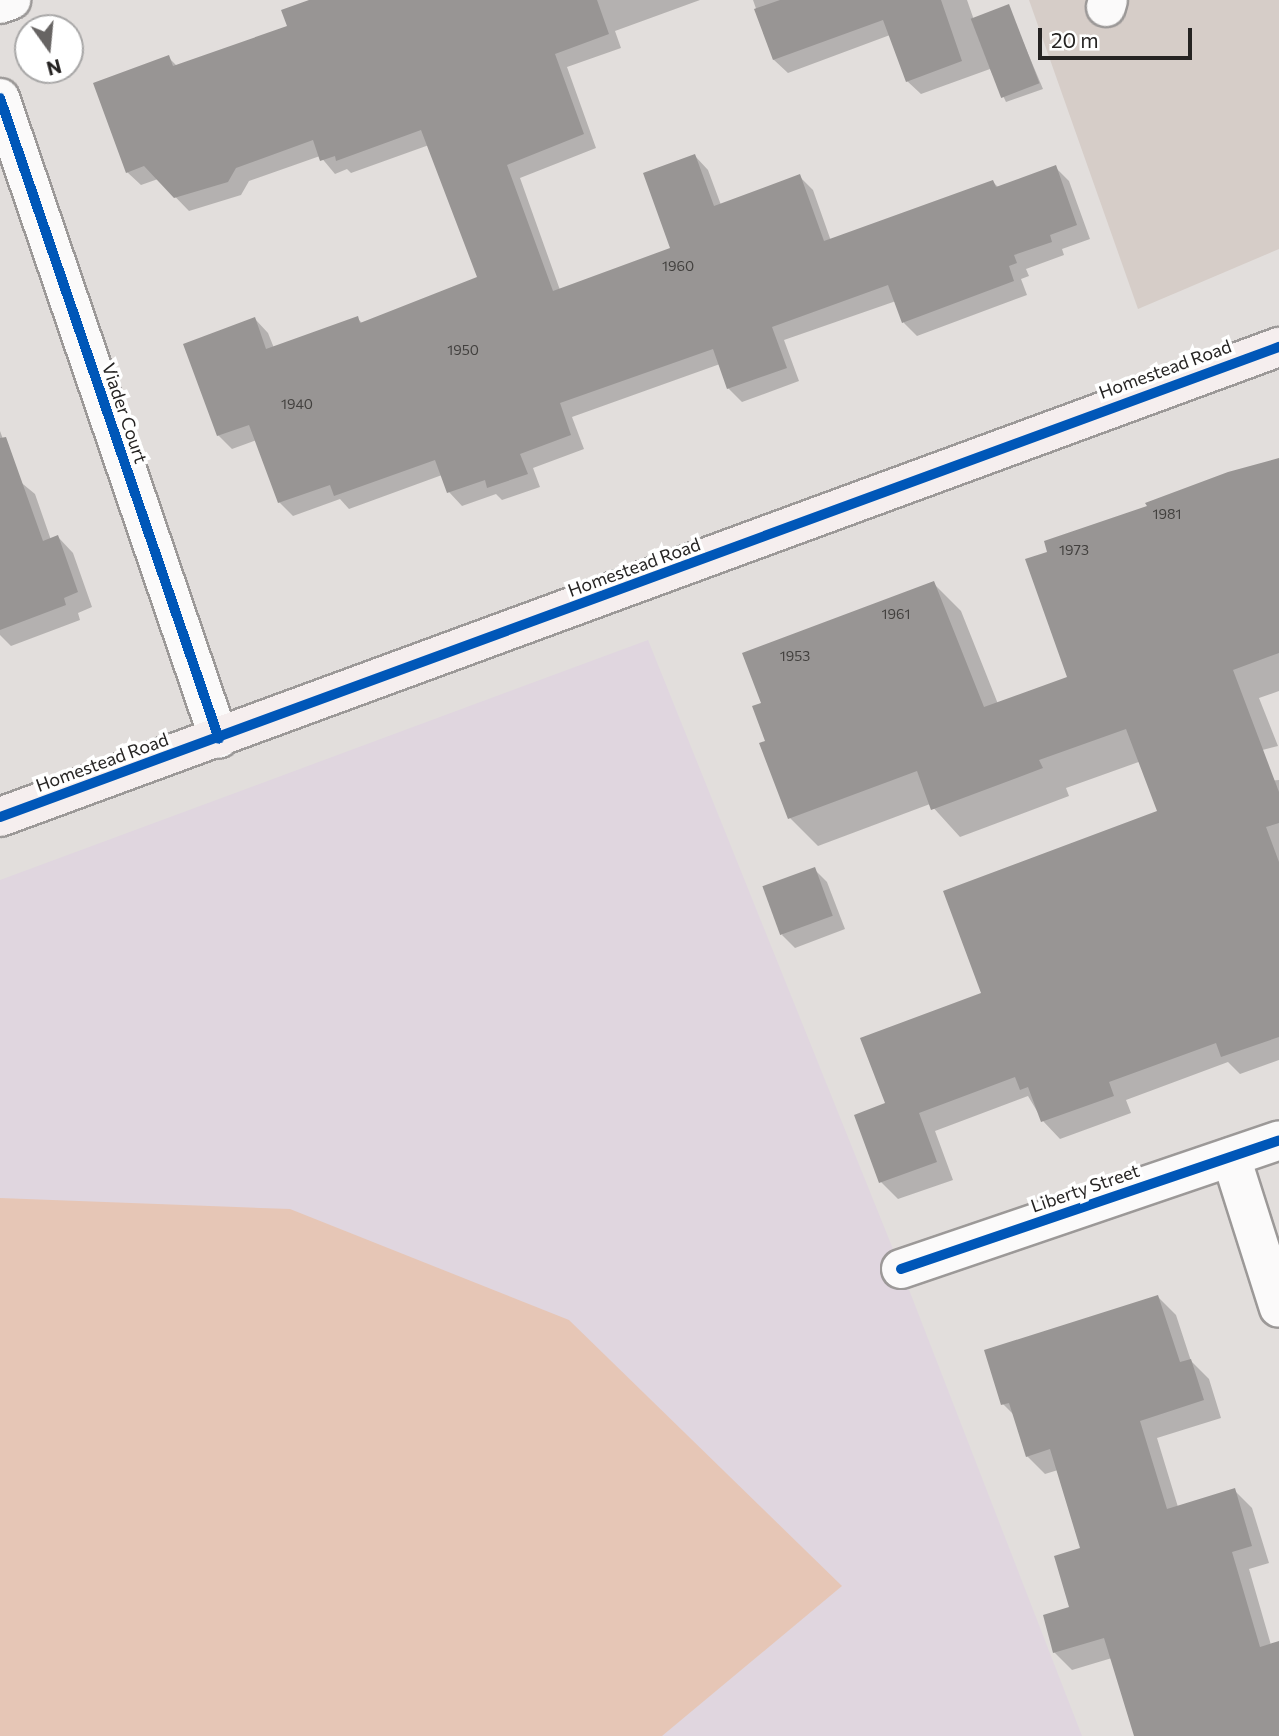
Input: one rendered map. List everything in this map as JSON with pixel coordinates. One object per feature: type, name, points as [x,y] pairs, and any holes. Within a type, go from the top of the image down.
[{"type":"main road","name":"Homestead Road","points":[[0,817],[219,740],[1279,347]]},
{"type":"street","points":[[0,4],[11,0]]},
{"type":"street","name":"Viader Court","points":[[0,98],[219,740]]},
{"type":"street","name":"Liberty Street","points":[[901,1269],[1279,1140]]},
{"type":"street","points":[[1231,1157],[1279,1308]]},
{"type":"shaded area","points":[[1029,0],[1279,0],[1279,249],[1138,309]]},
{"type":"shaded area","points":[[648,640],[901,1269],[1082,1736],[0,1736],[0,880]]},
{"type":"shaded area","points":[[0,1198],[290,1209],[569,1320],[842,1586],[662,1736],[0,1736]]},
{"type":"building","points":[[309,0],[597,0],[609,34],[555,54],[584,134],[507,165],[553,291],[670,248],[643,173],[695,154],[714,206],[800,174],[824,241],[993,180],[996,187],[1056,165],[1077,225],[1050,235],[1052,242],[1014,255],[1017,263],[1009,266],[1014,281],[902,323],[888,285],[772,327],[787,368],[727,389],[713,349],[560,403],[571,435],[520,454],[528,474],[487,488],[485,480],[447,493],[435,460],[334,496],[330,485],[278,503],[249,425],[217,436],[183,344],[255,317],[266,349],[358,316],[360,323],[477,277],[421,130],[336,161],[335,156],[320,161],[313,140],[236,168],[228,182],[174,198],[144,166],[126,173],[93,83],[169,55],[173,66],[287,26],[281,10]]},
{"type":"building","points":[[780,0],[941,0],[962,61],[906,82],[883,20],[773,60],[754,9]]},
{"type":"building","points":[[1009,4],[1039,83],[1001,98],[971,19]]},
{"type":"building","points":[[6,437],[43,541],[58,535],[78,592],[64,598],[66,605],[0,630],[0,438]]},
{"type":"building","points":[[1279,458],[1279,653],[1233,670],[1279,792],[1279,823],[1266,827],[1279,862],[1279,1037],[1221,1057],[1216,1043],[1109,1082],[1114,1096],[1041,1122],[1028,1087],[1020,1090],[1015,1077],[919,1113],[937,1162],[879,1183],[854,1115],[885,1103],[860,1038],[981,993],[943,891],[1157,811],[1126,729],[1039,760],[1043,768],[931,810],[917,771],[788,819],[759,743],[765,741],[752,706],[761,703],[742,653],[934,581],[984,707],[1067,677],[1025,559],[1047,552],[1044,541],[1147,506],[1145,503],[1228,472]]},
{"type":"building","points":[[815,867],[833,916],[780,935],[762,886]]},
{"type":"building","points":[[1158,1295],[1180,1362],[1191,1359],[1204,1400],[1140,1421],[1167,1509],[1235,1488],[1252,1546],[1232,1552],[1260,1647],[1279,1641],[1279,1736],[1134,1736],[1104,1638],[1053,1653],[1043,1615],[1069,1607],[1054,1556],[1080,1548],[1050,1449],[1026,1457],[1009,1403],[1001,1405],[984,1350]]},
{"type":"cycle path","points":[[0,98],[219,739]]},
{"type":"cycle path","points":[[0,817],[1279,347]]},
{"type":"cycle path","points":[[901,1269],[1279,1140]]}]
